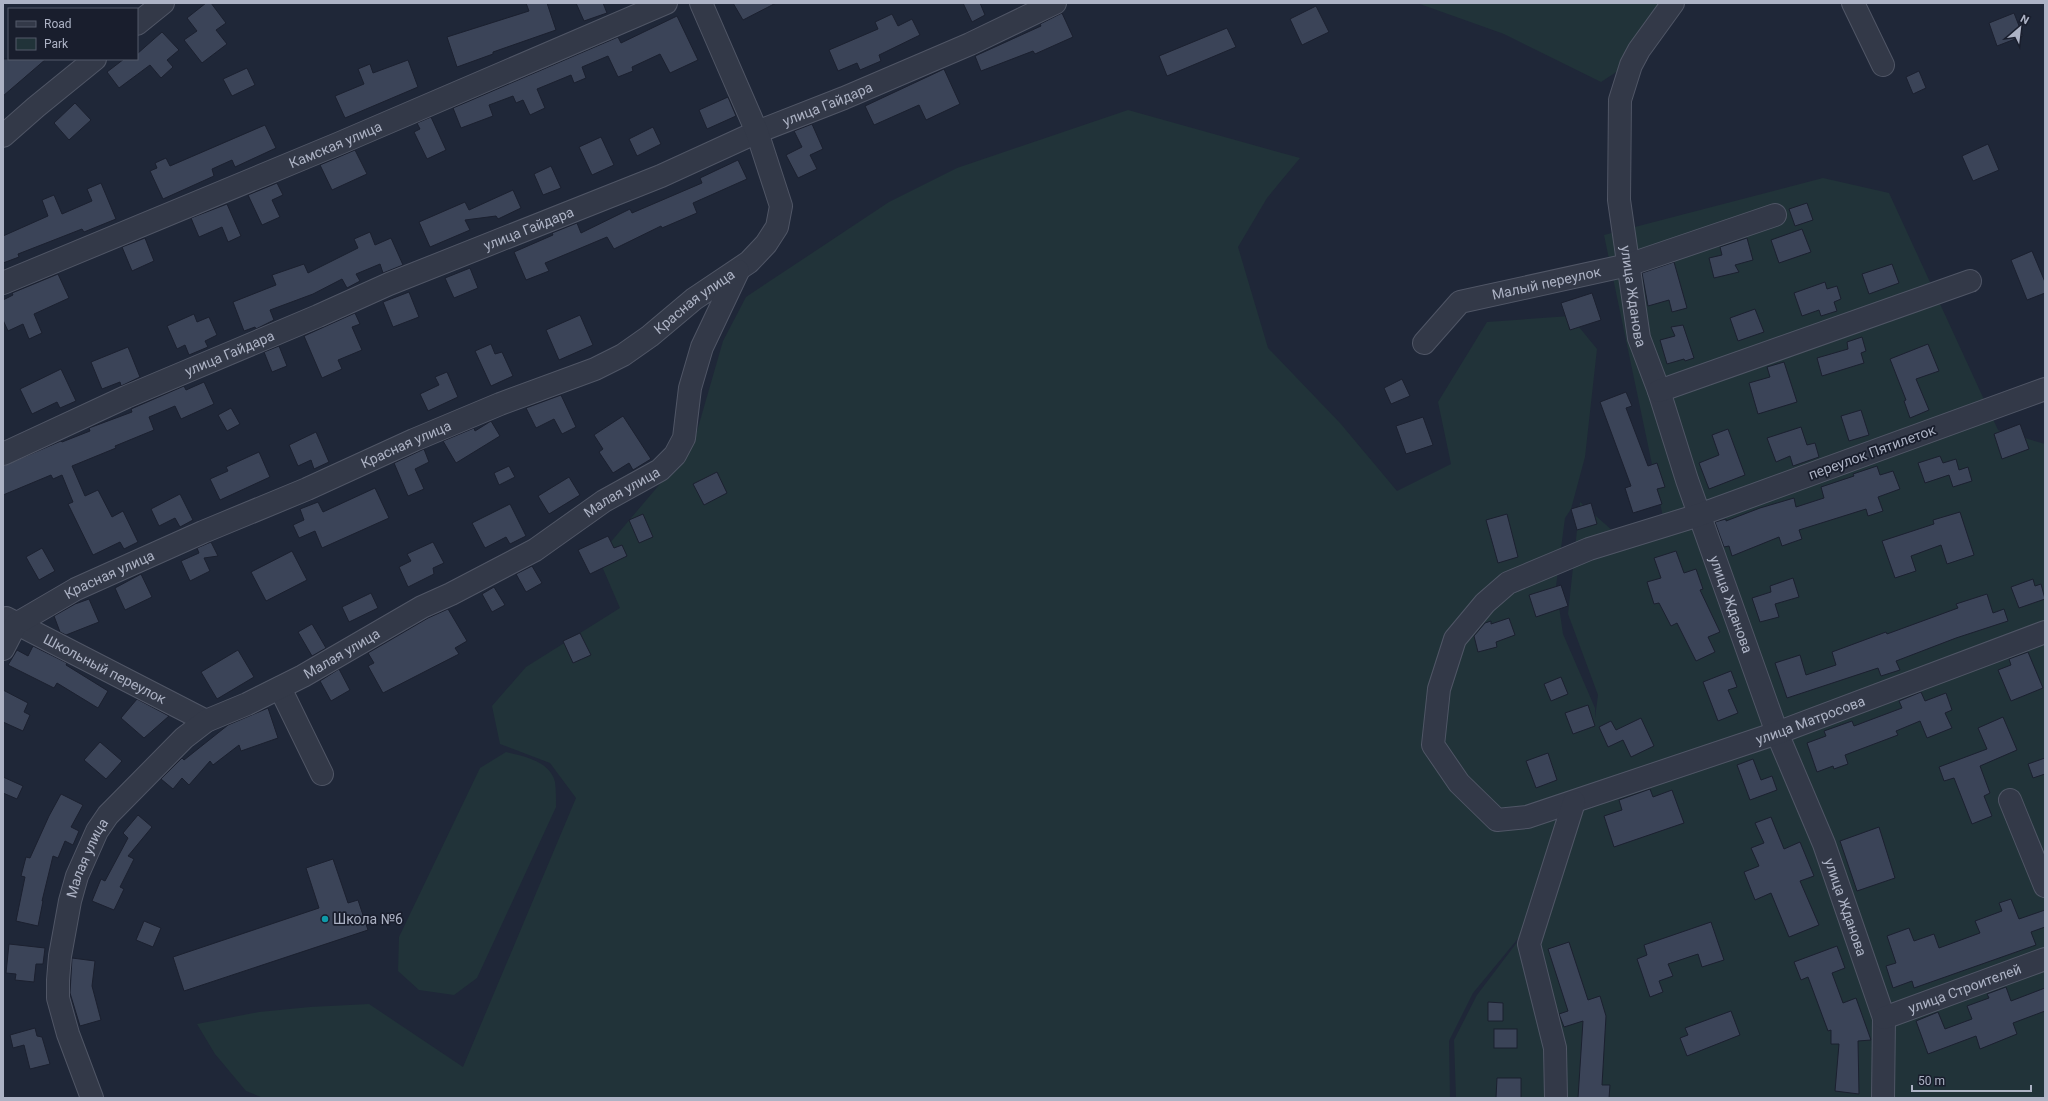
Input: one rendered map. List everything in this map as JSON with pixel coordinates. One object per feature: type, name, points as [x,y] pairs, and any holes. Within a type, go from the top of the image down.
[{"type":"street","points":[[138,23],[162,3]]},
{"type":"street","name":"Камская улица","points":[[3,283],[340,143],[666,3]]},
{"type":"street","points":[[701,3],[757,132]]},
{"type":"street","name":"улица Гайдара","points":[[3,454],[126,397],[318,316],[389,284],[660,176],[757,132],[844,98],[970,44],[1054,3]]},
{"type":"street","name":"улица Жданова","points":[[1673,3],[1639,50],[1631,65],[1620,100],[1619,200],[1639,338],[1659,391],[1687,480],[1777,733],[1824,844],[1884,1018],[1883,1098]]},
{"type":"street","points":[[1853,3],[1883,65]]},
{"type":"street","points":[[3,136],[94,60]]},
{"type":"street","name":"Красная улица","points":[[10,620],[203,532],[307,489],[362,463],[500,404],[595,369],[636,347],[694,300],[738,271],[766,244],[777,227],[782,206],[757,132]]},
{"type":"street","name":"Малый переулок","points":[[1424,343],[1460,302],[1628,265],[1775,215]]},
{"type":"street","name":"Малая улица","points":[[92,1098],[68,1034],[58,998],[60,956],[70,901],[77,876],[97,831],[108,815],[178,743],[206,721],[280,688],[340,656],[422,607],[535,550],[604,501],[660,470],[675,455],[684,438],[690,388],[702,347],[738,271]]},
{"type":"street","points":[[1659,391],[1970,281]]},
{"type":"street","name":"переулок Пятилеток","points":[[1456,639],[1485,603],[1508,583],[1589,549],[1700,515],[2045,389]]},
{"type":"street","points":[[3,649],[10,620]]},
{"type":"street","name":"Школьный переулок","points":[[10,620],[206,721]]},
{"type":"street","name":"улица Матросова","points":[[1456,639],[1439,689],[1433,745],[1459,783],[1497,820],[1527,817],[1777,733],[2045,632]]},
{"type":"street","points":[[280,688],[322,774]]},
{"type":"street","points":[[2010,800],[2045,886]]},
{"type":"street","points":[[1556,1098],[1555,1048],[1529,944],[1574,802]]},
{"type":"street","name":"улица Строителей","points":[[1884,1018],[2045,959]]},
{"type":"green space","points":[[1417,3],[1675,3],[1644,54],[1601,82],[1504,34]]},
{"type":"green space","points":[[1128,110],[1300,158],[1267,198],[1238,247],[1268,348],[1340,423],[1397,491],[1451,464],[1438,402],[1487,322],[1570,316],[1597,349],[1585,457],[1571,509],[1565,518],[1556,586],[1563,634],[1595,708],[1595,718],[1598,695],[1568,614],[1580,502],[1622,539],[1667,536],[1604,235],[1823,178],[1889,193],[1998,430],[2045,444],[2045,1098],[1456,1098],[1454,1040],[1477,995],[1543,908],[1473,993],[1449,1041],[1450,1098],[263,1098],[246,1091],[215,1054],[197,1024],[259,1012],[310,1007],[369,1004],[463,1067],[576,798],[550,763],[500,744],[492,706],[526,667],[620,608],[598,557],[693,445],[723,341],[746,297],[889,202],[957,168]]},
{"type":"green space","points":[[506,752],[528,758],[542,764],[548,769],[555,782],[556,807],[477,978],[454,995],[419,990],[398,971],[399,937],[480,768]]},
{"type":"building","points":[[206,3],[211,3],[226,23],[216,30],[227,44],[202,63],[184,40],[197,31],[187,18]]},
{"type":"building","points":[[526,3],[547,3],[556,30],[493,52],[493,54],[457,67],[447,37],[529,11]]},
{"type":"building","points":[[576,3],[603,3],[607,13],[584,21]]},
{"type":"building","points":[[733,3],[776,3],[743,20]]},
{"type":"building","points":[[963,3],[980,3],[985,15],[972,22]]},
{"type":"building","points":[[1316,6],[1329,32],[1302,45],[1290,19]]},
{"type":"building","points":[[1062,13],[1073,37],[1035,54],[1033,51],[981,71],[975,56],[1041,26],[1040,24]]},
{"type":"building","points":[[2014,13],[2023,36],[1997,46],[1989,23]]},
{"type":"building","points":[[892,14],[898,26],[912,19],[920,35],[879,55],[881,61],[860,70],[857,63],[838,71],[829,50],[878,29],[875,22]]},
{"type":"building","points":[[677,16],[698,60],[670,73],[660,54],[632,67],[633,71],[618,77],[608,56],[582,67],[586,78],[574,83],[571,75],[537,89],[545,108],[530,115],[523,100],[516,103],[513,96],[489,105],[493,116],[461,128],[453,108],[618,37],[621,43]]},
{"type":"building","points":[[1227,28],[1236,47],[1167,76],[1159,56]]},
{"type":"building","points":[[162,32],[179,50],[167,60],[173,67],[161,78],[150,65],[119,88],[107,72],[123,60],[138,60],[138,53]]},
{"type":"building","points":[[3,59],[45,60],[3,96]]},
{"type":"building","points":[[408,60],[418,87],[345,118],[335,96],[364,84],[358,69],[370,64],[373,73]]},
{"type":"building","points":[[247,68],[255,85],[232,96],[223,79]]},
{"type":"building","points":[[944,69],[960,104],[926,120],[919,105],[874,125],[865,106]]},
{"type":"building","points":[[1919,71],[1926,88],[1913,94],[1906,77]]},
{"type":"building","points":[[728,97],[736,116],[707,129],[699,110]]},
{"type":"building","points":[[75,103],[91,120],[69,140],[54,123]]},
{"type":"building","points":[[431,117],[446,150],[427,159],[414,132],[420,129],[417,123]]},
{"type":"building","points":[[812,124],[823,149],[810,155],[817,169],[798,178],[786,155],[802,147],[794,131]]},
{"type":"building","points":[[265,125],[276,148],[235,167],[232,160],[212,169],[214,176],[163,199],[150,171],[157,168],[155,163],[166,158],[170,166]]},
{"type":"building","points":[[653,127],[661,144],[637,156],[629,139]]},
{"type":"building","points":[[601,137],[614,165],[592,175],[579,147]]},
{"type":"building","points":[[1988,144],[1999,170],[1973,181],[1962,156]]},
{"type":"building","points":[[355,150],[367,174],[332,190],[320,165]]},
{"type":"building","points":[[738,160],[747,179],[693,203],[697,213],[662,228],[661,226],[614,249],[607,237],[545,263],[549,271],[526,280],[514,252],[553,235],[552,233],[577,223],[581,233],[630,209],[632,213],[702,183],[700,178]]},
{"type":"building","points":[[551,166],[561,188],[543,195],[534,174]]},
{"type":"building","points":[[101,183],[116,219],[84,232],[82,229],[18,254],[19,257],[3,263],[3,236],[48,216],[42,200],[54,195],[62,214],[92,201],[87,189]]},
{"type":"building","points":[[277,183],[283,195],[272,200],[280,217],[262,225],[248,195]]},
{"type":"building","points":[[513,190],[521,208],[498,219],[496,216],[465,220],[470,230],[430,247],[419,222],[465,202],[469,210]]},
{"type":"building","points":[[1807,203],[1813,220],[1795,226],[1789,209]]},
{"type":"building","points":[[227,204],[241,236],[228,242],[222,227],[199,237],[191,218]]},
{"type":"building","points":[[1802,229],[1811,252],[1779,263],[1771,240]]},
{"type":"building","points":[[370,232],[375,245],[391,238],[403,265],[383,273],[380,264],[356,274],[360,281],[347,288],[342,279],[313,294],[270,310],[274,320],[256,329],[255,327],[244,331],[233,302],[276,285],[272,275],[304,264],[308,273],[358,248],[354,239]]},
{"type":"building","points":[[145,238],[154,261],[132,271],[122,247]]},
{"type":"building","points":[[1747,238],[1753,260],[1735,265],[1739,272],[1714,278],[1709,258],[1722,255],[1720,247]]},
{"type":"building","points":[[2032,251],[2045,282],[2045,293],[2027,300],[2011,260]]},
{"type":"building","points":[[1674,262],[1687,308],[1672,312],[1669,300],[1648,306],[1642,273]]},
{"type":"building","points":[[1892,264],[1899,283],[1869,294],[1862,274]]},
{"type":"building","points":[[470,268],[478,288],[454,298],[445,278]]},
{"type":"building","points":[[58,274],[69,298],[34,314],[42,333],[29,339],[23,324],[8,331],[3,320],[3,300],[13,295],[12,293]]},
{"type":"building","points":[[1825,282],[1827,289],[1837,286],[1841,299],[1834,302],[1837,311],[1821,316],[1819,310],[1802,316],[1794,293]]},
{"type":"building","points":[[409,292],[419,317],[393,327],[383,302]]},
{"type":"building","points":[[1592,293],[1601,320],[1570,330],[1561,303]]},
{"type":"building","points":[[1755,309],[1764,332],[1738,341],[1730,318]]},
{"type":"building","points":[[355,313],[360,324],[352,327],[362,350],[338,360],[342,369],[322,378],[304,336]]},
{"type":"building","points":[[194,314],[197,322],[209,317],[217,335],[205,341],[208,347],[189,355],[185,345],[177,349],[167,326]]},
{"type":"building","points":[[580,315],[593,345],[559,360],[546,330]]},
{"type":"building","points":[[1683,325],[1694,358],[1667,364],[1660,340],[1675,336],[1671,327]]},
{"type":"building","points":[[1862,337],[1866,351],[1861,353],[1864,363],[1822,376],[1817,358],[1848,349],[1847,342]]},
{"type":"building","points":[[491,344],[495,354],[502,352],[513,376],[491,386],[475,351]]},
{"type":"building","points":[[1928,344],[1939,371],[1916,379],[1929,410],[1910,418],[1904,401],[1906,400],[1890,359]]},
{"type":"building","points":[[279,346],[287,366],[272,372],[264,352]]},
{"type":"building","points":[[128,347],[140,377],[121,386],[120,382],[102,389],[91,362]]},
{"type":"building","points":[[1784,362],[1797,402],[1758,414],[1749,383],[1770,377],[1767,367]]},
{"type":"building","points":[[61,369],[76,401],[60,408],[57,402],[32,414],[20,389]]},
{"type":"building","points":[[447,372],[458,397],[428,411],[420,394],[439,385],[435,377]]},
{"type":"building","points":[[1402,379],[1410,396],[1391,404],[1384,388]]},
{"type":"building","points":[[204,382],[214,404],[181,419],[175,406],[149,417],[154,430],[115,446],[116,448],[72,466],[85,496],[98,490],[112,517],[123,511],[138,542],[124,549],[120,542],[93,555],[68,504],[73,502],[62,475],[53,479],[51,475],[3,495],[3,466],[61,441],[62,442],[90,431],[89,428],[132,412],[131,409],[184,386],[186,390]]},
{"type":"building","points":[[1626,392],[1632,406],[1626,408],[1648,466],[1657,463],[1665,487],[1657,489],[1662,504],[1633,513],[1625,488],[1631,486],[1600,402]]},
{"type":"building","points":[[561,395],[576,427],[562,434],[554,419],[536,428],[526,408]]},
{"type":"building","points":[[231,408],[240,424],[227,431],[218,415]]},
{"type":"building","points":[[1861,410],[1869,435],[1849,441],[1841,416]]},
{"type":"building","points":[[623,416],[651,459],[633,470],[629,463],[613,473],[599,452],[603,449],[594,435]]},
{"type":"building","points":[[1423,417],[1433,445],[1406,454],[1396,426]]},
{"type":"building","points":[[491,421],[500,436],[456,463],[443,441],[474,428],[475,431]]},
{"type":"building","points":[[2020,424],[2029,449],[2002,459],[1994,434]]},
{"type":"building","points":[[1801,427],[1807,445],[1815,443],[1819,457],[1793,466],[1790,456],[1776,462],[1767,438]]},
{"type":"building","points":[[1728,429],[1745,475],[1709,489],[1699,463],[1719,455],[1712,435]]},
{"type":"building","points":[[316,432],[329,462],[314,469],[311,460],[298,466],[289,445]]},
{"type":"building","points":[[424,449],[429,462],[415,469],[424,489],[408,496],[394,463]]},
{"type":"building","points":[[259,452],[270,477],[220,500],[210,479],[228,471],[226,467]]},
{"type":"building","points":[[1940,456],[1943,463],[1956,459],[1959,470],[1968,467],[1972,481],[1953,487],[1949,475],[1925,483],[1918,463]]},
{"type":"building","points":[[509,466],[515,477],[499,485],[494,473]]},
{"type":"building","points":[[1877,466],[1880,475],[1893,471],[1900,489],[1878,497],[1883,511],[1868,516],[1866,509],[1799,530],[1802,539],[1782,546],[1779,537],[1732,556],[1729,546],[1724,547],[1715,522],[1726,519],[1726,521],[1760,508],[1794,498],[1796,507],[1824,498],[1821,487],[1854,476],[1853,474]]},
{"type":"building","points":[[717,472],[727,493],[704,505],[693,484]]},
{"type":"building","points":[[569,477],[580,495],[549,514],[538,496]]},
{"type":"building","points":[[375,488],[389,518],[322,548],[315,531],[299,538],[293,525],[304,520],[300,509],[318,502],[323,512]]},
{"type":"building","points":[[180,494],[193,520],[180,527],[175,518],[159,526],[151,509]]},
{"type":"building","points":[[1591,503],[1597,524],[1577,530],[1571,509]]},
{"type":"building","points":[[510,504],[526,536],[510,544],[506,537],[485,548],[472,523]]},
{"type":"building","points":[[1960,512],[1974,555],[1947,564],[1941,545],[1911,556],[1916,571],[1895,578],[1882,541],[1934,524],[1933,520]]},
{"type":"building","points":[[643,514],[653,537],[639,543],[629,520]]},
{"type":"building","points":[[1507,514],[1518,557],[1498,563],[1486,520]]},
{"type":"building","points":[[608,536],[614,548],[622,545],[627,556],[590,574],[578,550]]},
{"type":"building","points":[[211,542],[218,556],[204,558],[210,571],[190,581],[181,561],[199,553],[197,548]]},
{"type":"building","points":[[433,542],[444,563],[433,568],[434,574],[408,587],[399,567],[411,561],[407,554]]},
{"type":"building","points":[[42,548],[55,571],[39,580],[26,557]]},
{"type":"building","points":[[292,551],[307,580],[266,601],[251,572]]},
{"type":"building","points":[[1676,551],[1684,573],[1696,569],[1703,589],[1700,590],[1720,632],[1708,637],[1715,652],[1696,661],[1677,623],[1671,626],[1659,603],[1654,604],[1647,582],[1661,578],[1654,558]]},
{"type":"building","points":[[532,566],[542,583],[526,592],[516,574]]},
{"type":"building","points":[[141,574],[152,597],[125,610],[115,588]]},
{"type":"building","points":[[1793,578],[1799,597],[1775,604],[1779,617],[1760,622],[1752,598],[1771,592],[1770,586]]},
{"type":"building","points":[[2033,579],[2035,586],[2041,584],[2045,599],[2019,608],[2011,587]]},
{"type":"building","points":[[1561,585],[1568,606],[1536,617],[1529,595]]},
{"type":"building","points":[[494,587],[505,605],[492,612],[482,594]]},
{"type":"building","points":[[371,593],[378,608],[349,622],[342,607]]},
{"type":"building","points":[[1987,594],[1993,613],[2004,609],[2008,621],[1956,638],[1896,661],[1900,670],[1881,676],[1878,668],[1787,698],[1775,663],[1800,655],[1806,675],[1836,665],[1832,652],[1958,608],[1956,604]]},
{"type":"building","points":[[89,599],[99,622],[66,635],[60,632],[54,616],[75,604]]},
{"type":"building","points":[[448,609],[467,641],[455,648],[459,654],[383,693],[368,666],[374,663],[368,653],[428,618]]},
{"type":"building","points":[[1509,618],[1515,635],[1496,642],[1497,647],[1478,652],[1474,636],[1485,623],[1491,621],[1491,624]]},
{"type":"building","points":[[312,624],[326,648],[312,656],[298,632]]},
{"type":"building","points":[[580,633],[591,655],[573,663],[563,641]]},
{"type":"building","points":[[33,646],[67,663],[66,665],[108,691],[98,708],[57,683],[54,688],[8,665],[17,650],[28,656]]},
{"type":"building","points":[[238,650],[254,677],[217,699],[201,672]]},
{"type":"building","points":[[2028,652],[2043,688],[2011,701],[1998,670],[2011,665],[2009,659]]},
{"type":"building","points":[[339,669],[350,690],[331,701],[320,681]]},
{"type":"building","points":[[1731,671],[1737,687],[1728,690],[1738,713],[1718,721],[1703,682]]},
{"type":"building","points":[[1561,677],[1568,694],[1551,701],[1544,684]]},
{"type":"building","points":[[3,690],[28,703],[24,712],[30,715],[23,731],[3,722]]},
{"type":"building","points":[[1921,692],[1925,701],[1946,693],[1952,710],[1945,713],[1952,728],[1927,738],[1920,721],[1896,731],[1898,735],[1845,755],[1848,764],[1834,769],[1833,766],[1817,772],[1807,743],[1826,736],[1824,731],[1852,721],[1854,726],[1902,708],[1899,701]]},
{"type":"building","points":[[137,699],[169,716],[144,738],[121,718]]},
{"type":"building","points":[[1588,705],[1595,726],[1573,734],[1565,713]]},
{"type":"building","points":[[268,708],[278,738],[241,751],[239,745],[213,765],[210,761],[189,785],[182,778],[173,789],[161,779],[182,758],[184,760],[228,725]]},
{"type":"building","points":[[2003,717],[2017,750],[1980,766],[1990,793],[1984,796],[1992,816],[1972,824],[1954,778],[1944,781],[1939,767],[1987,749],[1978,728]]},
{"type":"building","points":[[1641,718],[1654,746],[1631,757],[1623,740],[1608,747],[1599,727],[1611,721],[1616,730]]},
{"type":"building","points":[[100,742],[122,761],[106,779],[84,760]]},
{"type":"building","points":[[1548,753],[1557,780],[1536,788],[1526,761]]},
{"type":"building","points":[[2045,758],[2045,774],[2033,778],[2028,764]]},
{"type":"building","points":[[1753,759],[1761,780],[1772,776],[1777,790],[1750,800],[1737,765]]},
{"type":"building","points":[[3,777],[23,786],[17,799],[3,793]]},
{"type":"building","points":[[1650,789],[1653,797],[1672,790],[1684,823],[1614,847],[1604,816],[1622,810],[1619,800]]},
{"type":"building","points":[[61,794],[83,805],[71,827],[79,831],[73,845],[65,841],[58,858],[53,856],[42,901],[38,926],[16,921],[25,877],[21,876],[26,857],[30,858],[49,816]]},
{"type":"building","points":[[138,815],[152,827],[128,856],[134,859],[120,887],[124,889],[114,910],[92,901],[101,879],[105,881],[128,838],[123,833]]},
{"type":"building","points":[[1771,817],[1784,849],[1800,842],[1814,876],[1800,881],[1819,925],[1789,937],[1771,893],[1755,900],[1744,872],[1759,866],[1751,848],[1764,843],[1755,823]]},
{"type":"building","points":[[1879,827],[1895,878],[1857,891],[1840,841]]},
{"type":"building","name":"Школа №6","points":[[333,859],[348,903],[358,900],[368,930],[184,991],[173,957],[319,908],[306,868]]},
{"type":"building","points":[[2011,899],[2019,919],[2045,910],[2045,927],[2031,932],[2036,945],[1914,988],[1912,981],[1893,988],[1886,966],[1896,963],[1887,936],[1909,928],[1914,941],[1934,934],[1939,948],[1980,933],[1975,921],[2002,911],[1999,903]]},
{"type":"building","points":[[144,921],[161,928],[153,947],[136,940]]},
{"type":"building","points":[[1711,922],[1724,960],[1702,967],[1698,954],[1668,964],[1673,976],[1659,981],[1663,992],[1650,997],[1637,959],[1647,955],[1644,945]]},
{"type":"building","points":[[1569,942],[1588,1000],[1600,996],[1606,1016],[1602,1085],[1610,1085],[1609,1098],[1578,1098],[1583,1021],[1564,1027],[1559,1014],[1568,1011],[1548,949]]},
{"type":"building","points":[[9,944],[45,948],[43,964],[36,964],[34,982],[15,980],[16,974],[6,973]]},
{"type":"building","points":[[1837,946],[1845,968],[1832,973],[1843,1003],[1856,998],[1871,1040],[1858,1041],[1859,1094],[1835,1091],[1839,1044],[1831,1044],[1831,1030],[1828,1031],[1808,977],[1801,980],[1794,962]]},
{"type":"building","points":[[72,958],[95,961],[92,986],[101,1020],[80,1026],[70,993]]},
{"type":"building","points":[[2006,987],[2011,1001],[2045,988],[2045,1011],[2013,1023],[2017,1034],[1980,1049],[1976,1036],[1928,1054],[1916,1021],[1938,1012],[1945,1029],[1972,1019],[1967,1006],[1989,998],[1987,994]]},
{"type":"building","points":[[1488,1002],[1503,1003],[1503,1021],[1488,1021]]},
{"type":"building","points":[[1731,1011],[1740,1035],[1687,1056],[1680,1038],[1688,1035],[1685,1028]]},
{"type":"building","points":[[35,1028],[37,1036],[42,1037],[50,1064],[30,1069],[24,1045],[13,1048],[10,1035]]},
{"type":"building","points":[[1494,1029],[1517,1029],[1517,1048],[1494,1048]]},
{"type":"building","points":[[1497,1078],[1521,1078],[1521,1098],[1496,1098]]},
{"type":"place","name":"Школа №6","points":[[325,919]]}]
